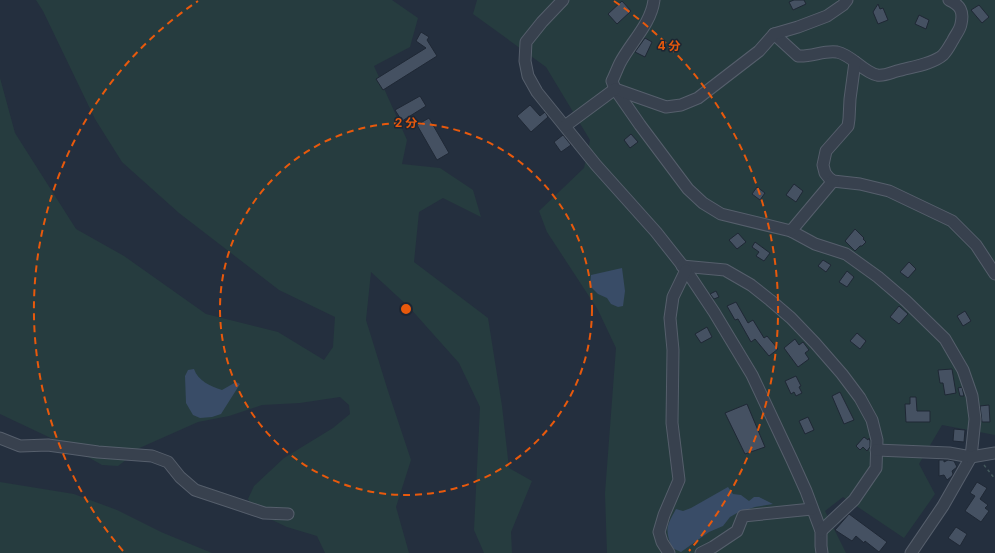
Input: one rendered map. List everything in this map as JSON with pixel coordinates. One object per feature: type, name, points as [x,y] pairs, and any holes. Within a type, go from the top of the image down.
[{"type":"street","points":[[563,0],[542,22],[526,42],[525,61],[528,76],[537,92],[596,165],[656,232],[684,268],[714,312],[752,375],[806,491],[821,531],[822,553]]},
{"type":"street","points":[[654,0],[653,9],[641,32],[620,63],[612,81],[615,89],[640,125],[688,189],[703,203],[721,214],[791,231],[815,244],[846,254],[878,276],[945,339],[963,370],[972,396],[975,420],[974,456],[943,506],[911,553]]},
{"type":"street","points":[[615,89],[666,107],[681,105],[698,98],[759,52],[774,34],[827,16],[843,5],[847,0]]},
{"type":"street","points":[[774,34],[798,56],[807,57],[828,52],[839,52],[876,74],[886,75],[923,64],[942,56],[960,28],[962,18],[957,3],[949,0]]},
{"type":"street","points":[[855,62],[848,126],[826,151],[823,157],[825,173],[828,178],[833,181],[860,184],[888,191],[952,221],[976,245],[995,274]]},
{"type":"street","points":[[565,126],[615,89]]},
{"type":"street","points":[[791,231],[833,181]]},
{"type":"street","points":[[684,268],[725,270],[751,286],[791,318],[842,374],[860,398],[872,420],[877,440],[876,468],[854,500],[821,531]]},
{"type":"street","points":[[669,553],[662,542],[659,532],[664,515],[679,480],[672,423],[673,350],[670,318],[673,297],[684,268]]},
{"type":"street","points":[[0,438],[20,446],[48,445],[98,452],[152,456],[168,462],[180,477],[195,490],[264,513],[288,514]]},
{"type":"street","points":[[876,450],[949,453],[974,456],[995,453]]},
{"type":"street","points":[[701,553],[737,531],[743,516],[812,509]]},
{"type":"path","points":[[974,456],[995,479]]},
{"type":"green space","points":[[36,0],[392,0],[418,18],[410,47],[374,66],[407,140],[402,164],[440,168],[473,190],[481,217],[443,198],[419,212],[414,262],[488,318],[502,406],[509,468],[532,481],[511,532],[512,553],[484,553],[474,530],[480,407],[459,363],[409,307],[371,272],[366,320],[411,460],[396,507],[409,553],[325,553],[317,536],[287,527],[255,512],[248,499],[254,486],[284,458],[333,428],[350,414],[349,405],[340,397],[300,403],[262,405],[229,416],[198,422],[135,450],[118,466],[102,465],[74,449],[0,414],[0,78],[15,133],[76,229],[124,256],[206,314],[278,332],[324,360],[333,347],[335,317],[279,290],[179,213],[122,162],[95,119],[43,11]]},
{"type":"green space","points":[[477,0],[995,0],[995,435],[942,425],[919,464],[935,494],[904,538],[843,497],[825,511],[846,553],[607,553],[605,493],[616,348],[598,310],[547,232],[539,211],[584,168],[590,140],[546,67],[473,14]]},
{"type":"green space","points":[[0,482],[74,494],[117,510],[161,532],[212,553],[0,553]]},
{"type":"water","points":[[622,268],[625,291],[623,306],[618,307],[611,304],[607,298],[598,294],[590,286],[591,275]]},
{"type":"water","points":[[194,369],[201,380],[222,390],[236,382],[240,384],[221,414],[212,417],[200,418],[193,415],[186,403],[185,376],[188,370]]},
{"type":"water","points":[[728,487],[733,494],[741,495],[749,501],[754,497],[759,497],[773,504],[755,507],[737,513],[730,517],[723,526],[709,532],[681,552],[672,548],[668,536],[668,524],[676,509],[683,511],[691,508]]},
{"type":"building","points":[[794,0],[804,0],[806,4],[793,10],[789,2]]},
{"type":"building","points":[[622,1],[631,11],[617,24],[608,14]]},
{"type":"building","points":[[878,4],[880,9],[883,8],[888,20],[878,24],[873,12]]},
{"type":"building","points":[[979,5],[989,17],[982,23],[971,10]]},
{"type":"building","points":[[919,15],[929,20],[926,29],[915,24]]},
{"type":"building","points":[[421,32],[429,37],[427,40],[437,56],[383,90],[376,79],[426,48],[416,41]]},
{"type":"building","points":[[645,38],[652,42],[645,57],[635,52]]},
{"type":"building","points":[[420,96],[426,106],[402,121],[395,110]]},
{"type":"building","points":[[530,105],[540,116],[545,112],[548,117],[531,132],[517,116]]},
{"type":"building","points":[[429,118],[449,153],[437,160],[417,125]]},
{"type":"building","points":[[631,134],[638,142],[630,148],[624,140]]},
{"type":"building","points":[[563,135],[571,145],[561,152],[554,142]]},
{"type":"building","points":[[794,184],[803,191],[796,202],[786,195]]},
{"type":"building","points":[[757,187],[765,193],[760,200],[752,194]]},
{"type":"building","points":[[855,229],[866,242],[855,251],[845,241]]},
{"type":"building","points":[[738,233],[746,242],[737,249],[729,240]]},
{"type":"building","points":[[755,242],[770,253],[764,261],[756,256],[759,252],[752,247]]},
{"type":"building","points":[[823,260],[831,265],[826,272],[818,266]]},
{"type":"building","points":[[909,262],[916,269],[908,278],[900,272]]},
{"type":"building","points":[[847,271],[854,277],[847,287],[839,282]]},
{"type":"building","points":[[716,291],[719,297],[714,299],[710,294]]},
{"type":"building","points":[[736,302],[748,323],[753,320],[764,338],[767,336],[778,349],[769,356],[755,339],[751,342],[738,319],[735,320],[727,306]]},
{"type":"building","points":[[899,306],[908,314],[899,324],[890,317]]},
{"type":"building","points":[[965,311],[971,321],[963,326],[957,316]]},
{"type":"building","points":[[707,327],[712,337],[701,343],[695,334]]},
{"type":"building","points":[[857,333],[866,341],[860,349],[850,341]]},
{"type":"building","points":[[795,339],[799,345],[803,342],[809,350],[805,353],[809,359],[798,367],[784,348]]},
{"type":"building","points":[[952,369],[956,393],[945,395],[943,383],[940,383],[938,370]]},
{"type":"building","points":[[796,376],[801,386],[799,387],[802,393],[796,396],[794,392],[791,394],[785,381]]},
{"type":"building","points":[[962,387],[964,396],[960,396],[958,388]]},
{"type":"building","points":[[840,392],[854,420],[844,424],[832,396]]},
{"type":"building","points":[[910,397],[916,397],[917,411],[930,411],[930,422],[906,422],[905,404],[910,404]]},
{"type":"building","points":[[747,404],[765,447],[745,454],[725,413]]},
{"type":"building","points":[[989,405],[990,422],[982,422],[980,406]]},
{"type":"building","points":[[808,417],[814,430],[805,434],[799,421]]},
{"type":"building","points":[[954,429],[965,430],[964,442],[953,441]]},
{"type":"building","points":[[864,437],[868,440],[869,438],[870,441],[870,447],[867,451],[863,447],[860,450],[856,446]]},
{"type":"building","points":[[939,460],[944,460],[944,462],[948,460],[954,461],[957,467],[952,471],[952,476],[947,480],[944,475],[939,476]]},
{"type":"building","points":[[977,482],[987,488],[980,499],[988,505],[985,508],[989,511],[981,522],[965,511],[975,496],[970,493]]},
{"type":"building","points":[[849,514],[887,542],[879,552],[856,536],[852,541],[835,530]]},
{"type":"building","points":[[956,527],[967,534],[960,546],[948,538]]}]
